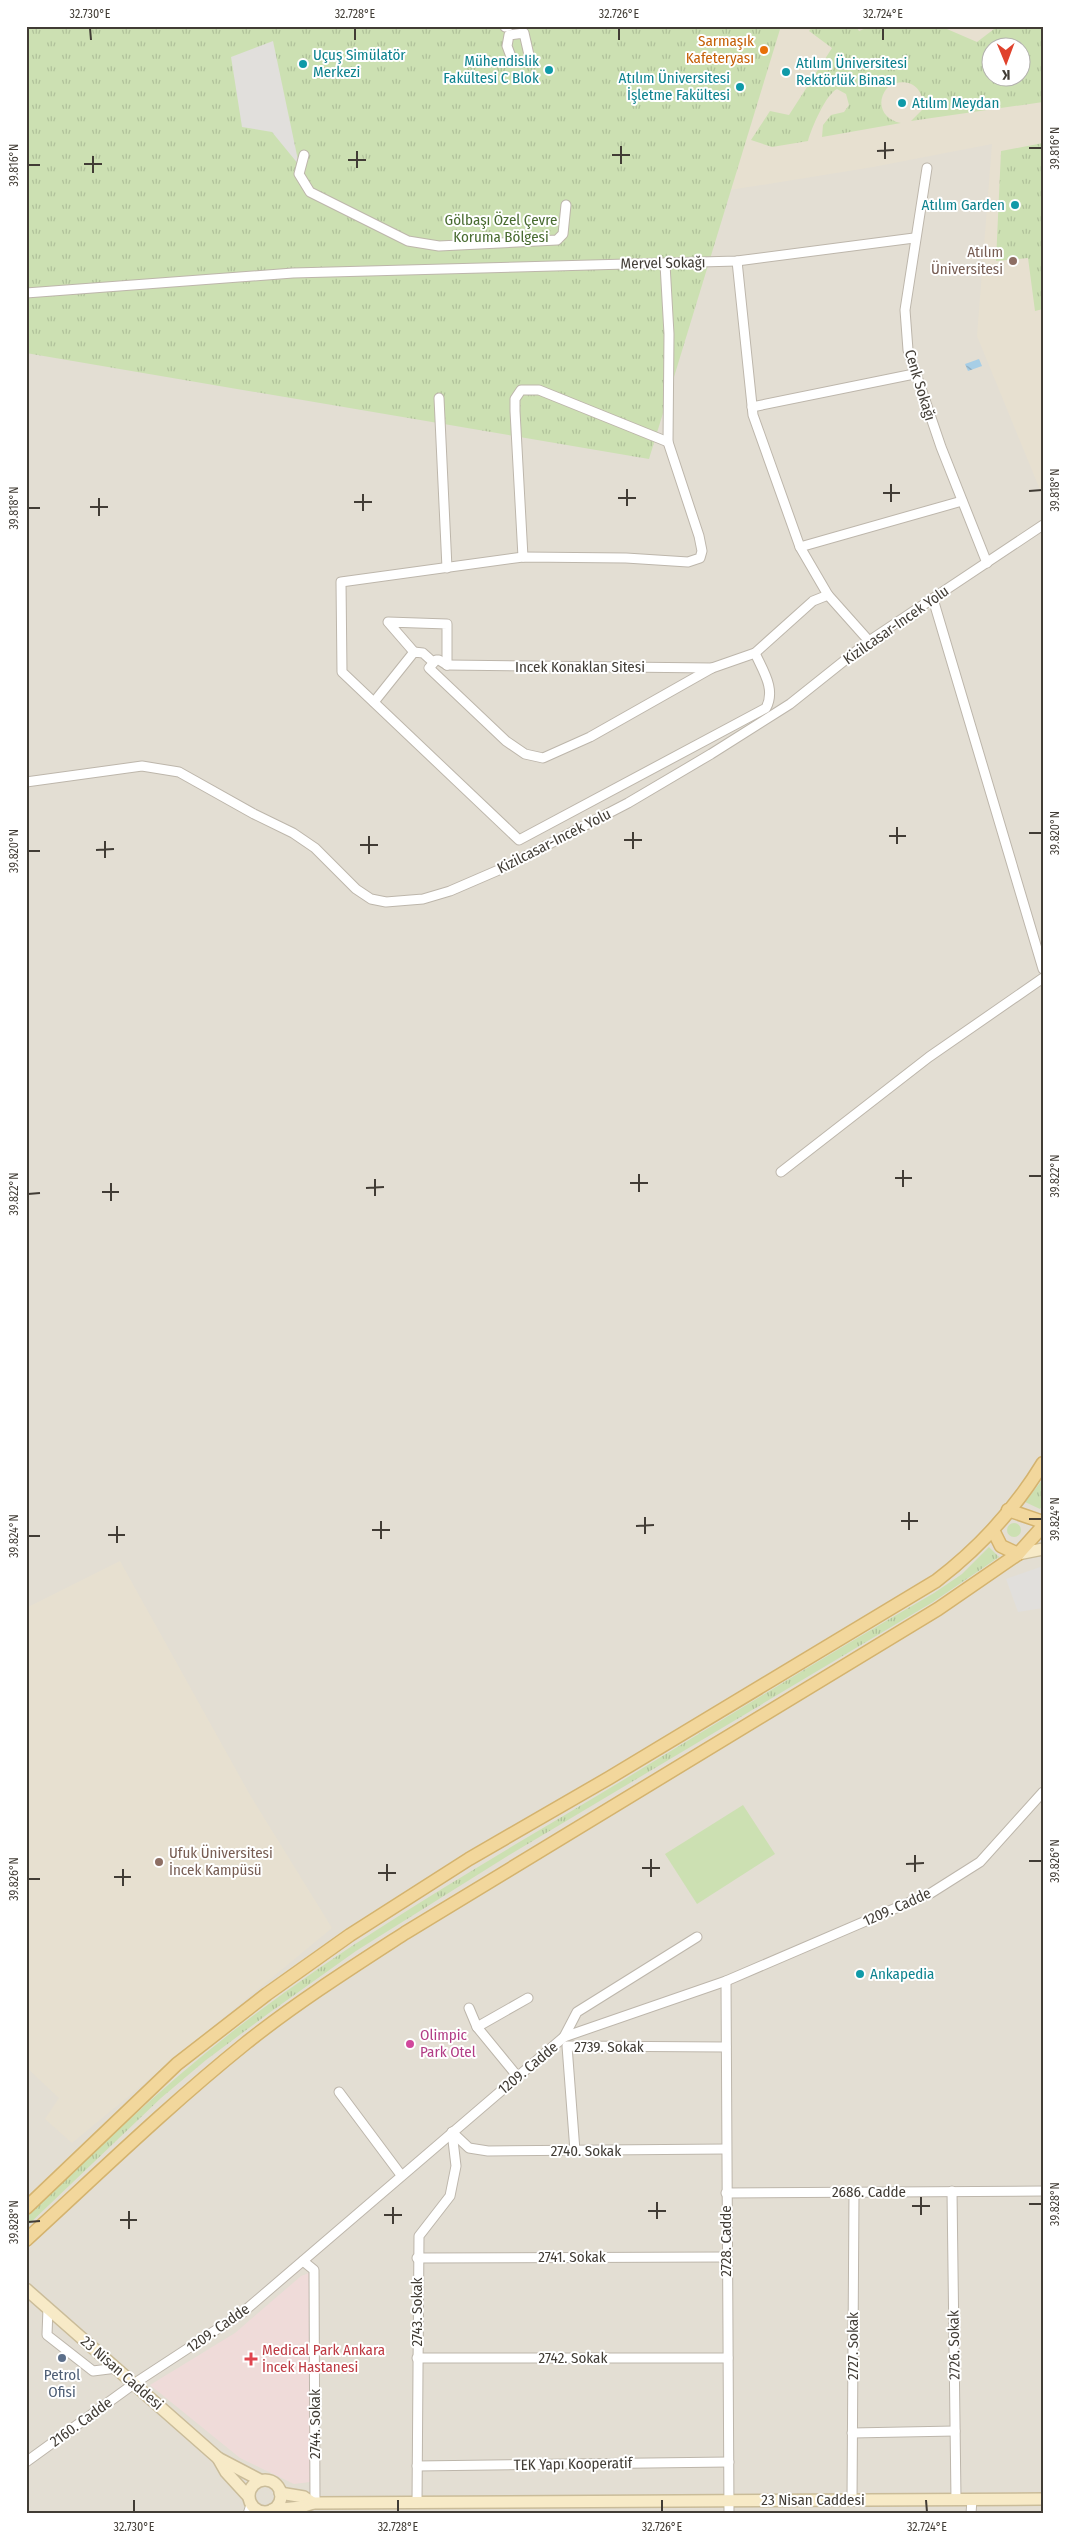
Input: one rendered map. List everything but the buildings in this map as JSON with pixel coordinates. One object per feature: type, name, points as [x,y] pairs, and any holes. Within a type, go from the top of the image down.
[{"type":"main road","points":[[26,2208],[177,2064],[226,2024],[302,1968],[402,1900],[907,1600],[953,1568],[975,1549],[992,1530],[1043,1463]]},
{"type":"main road","points":[[1008,1510],[1043,1522]]},
{"type":"main road","points":[[26,2240],[121,2150],[221,2064],[339,1976],[412,1928],[938,1609],[1018,1554],[1043,1526]]},
{"type":"main road","points":[[992,1530],[1001,1546],[1018,1554],[1043,1549]]},
{"type":"main road","name":"23 Nisan Caddesi","points":[[26,2289],[136,2383],[218,2458],[260,2480]]},
{"type":"main road","name":"23 Nisan Caddesi","points":[[218,2458],[249,2505]]},
{"type":"main road","points":[[268,2512],[279,2504],[280,2493],[274,2482],[260,2480],[252,2486],[249,2505],[257,2511],[268,2512],[302,2507],[314,2503]]},
{"type":"main road","points":[[280,2493],[304,2497],[314,2503]]},
{"type":"main road","name":"23 Nisan Caddesi","points":[[314,2503],[1043,2498]]},
{"type":"street","points":[[513,62],[507,46],[509,35],[524,33],[529,55]]},
{"type":"street","points":[[304,155],[299,174],[310,192],[408,241],[439,246],[557,240],[564,234],[566,205]]},
{"type":"street","name":"Cenk Sokağı","points":[[927,168],[922,209],[914,238],[905,310],[908,350],[914,374],[987,563]]},
{"type":"street","name":"Mervel Sokağı","points":[[26,292],[293,272],[737,261],[914,238]]},
{"type":"street","points":[[737,261],[752,415],[800,547],[828,595],[868,641]]},
{"type":"street","points":[[665,264],[670,334],[668,442],[699,536],[702,551],[700,558],[688,562],[626,558],[523,556],[341,582],[342,672],[519,840],[766,708],[770,699],[770,688],[755,653]]},
{"type":"street","points":[[752,407],[914,374]]},
{"type":"street","points":[[523,556],[515,411],[516,398],[521,390],[540,390],[668,442]]},
{"type":"street","points":[[439,398],[447,568]]},
{"type":"street","points":[[800,547],[962,501]]},
{"type":"street","name":"Kizilcasar-Incek Yolu","points":[[26,782],[142,766],[179,772],[254,814],[293,833],[315,848],[356,889],[372,899],[386,902],[423,900],[450,891],[501,869],[628,803],[790,704],[868,641],[1043,525]]},
{"type":"street","points":[[433,662],[429,668],[452,691],[506,741],[525,754],[536,758],[554,754],[590,737],[712,668],[755,653],[813,601],[828,595]]},
{"type":"street","points":[[933,599],[1043,969]]},
{"type":"street","points":[[374,702],[414,652],[388,622],[447,624],[447,666]]},
{"type":"street","name":"Incek Konaklan Sitesi","points":[[414,652],[423,653],[433,662],[439,660],[447,666],[712,668]]},
{"type":"street","points":[[782,1172],[929,1057],[1043,978]]},
{"type":"street","name":"1209. Cadde","points":[[136,2383],[242,2313],[564,2037],[726,1981],[931,1893],[980,1862],[1043,1792]]},
{"type":"street","points":[[564,2037],[576,2012],[697,1937]]},
{"type":"street","name":"2728. Cadde","points":[[726,1981],[726,2257],[729,2514]]},
{"type":"street","points":[[477,2027],[528,1998]]},
{"type":"street","points":[[470,2008],[477,2027],[518,2076]]},
{"type":"street","name":"2739. Sokak","points":[[575,2151],[567,2046],[726,2047]]},
{"type":"street","points":[[339,2092],[401,2175]]},
{"type":"street","name":"2740. Sokak","points":[[452,2132],[469,2148],[478,2149],[575,2151],[726,2149]]},
{"type":"street","name":"2743. Sokak","points":[[418,2503],[417,2258],[419,2236],[450,2196],[456,2166],[452,2132]]},
{"type":"street","name":"2686. Cadde","points":[[726,2192],[1043,2190]]},
{"type":"street","name":"2726. Sokak","points":[[952,2191],[956,2499]]},
{"type":"street","name":"2727. Sokak","points":[[852,2500],[854,2192]]},
{"type":"street","name":"2741. Sokak","points":[[417,2258],[726,2257]]},
{"type":"street","name":"2744. Sokak","points":[[303,2260],[314,2270],[314,2503]]},
{"type":"street","points":[[48,2308],[47,2335],[93,2371],[117,2368]]},
{"type":"street","name":"2742. Sokak","points":[[417,2358],[728,2358]]},
{"type":"street","name":"2160. Cadde","points":[[26,2462],[136,2383]]},
{"type":"street","points":[[852,2433],[955,2431]]},
{"type":"street","name":"TEK Yapı Kooperatif","points":[[418,2466],[729,2462]]},
{"type":"street","points":[[972,2499],[972,2514]]},
{"type":"shaded area","name":"Atılım Üniversitesi","points":[[234,26],[1043,26],[1043,497],[977,336],[992,144],[873,167],[575,215]]},
{"type":"shaded area","points":[[1043,26],[1043,2514],[26,2514],[26,245],[982,39],[982,88],[1032,88],[1032,38],[987,38]]},
{"type":"shaded area","points":[[273,41],[299,165],[272,132],[242,127],[231,57]]},
{"type":"shaded area","name":"Ufuk Üniversitesi İncek Kampüsü","points":[[120,1561],[250,1795],[332,1928],[72,2143],[45,2119],[59,2098],[26,2067],[26,1608]]},
{"type":"shaded area","points":[[1043,1566],[1043,1608],[1018,1612],[1006,1579]]},
{"type":"shaded area","name":"Medical Park Ankara İncek Hastanesi","points":[[309,2273],[310,2482],[294,2484],[240,2458],[150,2385],[235,2333],[301,2276]]},
{"type":"green space","name":"Gölbaşı Özel Çevre Koruma Bölgesi","points":[[26,26],[781,26],[649,459],[26,353]]},
{"type":"green space","points":[[813,26],[856,26],[859,31],[871,26],[940,26],[977,42],[982,38],[982,88],[1032,88],[1032,38],[982,38],[998,26],[1043,26],[1043,102],[911,121],[922,110],[923,102],[918,89],[913,85],[901,82],[887,88],[883,94],[881,105],[885,115],[901,123],[822,137],[823,125],[831,115],[844,112],[849,105],[846,94],[837,89],[824,104],[808,141],[772,147],[751,140],[770,111],[789,115],[832,48],[809,31]]},
{"type":"green space","name":"Atılım Garden","points":[[1043,143],[1043,309],[1035,311],[1028,258],[996,261],[1001,151]]},
{"type":"green space","points":[[1043,1479],[1043,1504],[1040,1509],[1025,1502]]},
{"type":"green space","points":[[1011,1523],[1017,1523],[1021,1530],[1017,1537],[1011,1537],[1007,1533],[1007,1527]]},
{"type":"green space","points":[[989,1547],[999,1557],[933,1602],[506,1857],[356,1951],[206,2060],[161,2098],[26,2227],[26,2218],[129,2120],[209,2050],[281,1995],[371,1933],[464,1875],[934,1593],[962,1574]]},
{"type":"green space","points":[[743,1805],[775,1854],[697,1904],[665,1854]]},
{"type":"water","points":[[979,359],[982,366],[968,371],[965,364]]},
{"type":"place","name":"Sarmaşık Kafeteryası","points":[[764,50]]},
{"type":"place","name":"Uçuş Simülatör Merkezi","points":[[303,64]]},
{"type":"place","name":"Mühendislik Fakültesi C Blok","points":[[549,70]]},
{"type":"place","name":"Atılım Üniversitesi Rektörlük Binası","points":[[786,72]]},
{"type":"place","name":"Atılım Üniversitesi İşletme Fakültesi","points":[[740,87]]},
{"type":"place","name":"Atılım Meydan","points":[[902,103]]},
{"type":"place","name":"Atılım Garden","points":[[1015,205]]},
{"type":"place","name":"Atılım Üniversitesi","points":[[1013,261]]},
{"type":"place","name":"Ufuk Üniversitesi İncek Kampüsü","points":[[159,1862]]},
{"type":"place","name":"Ankapedia","points":[[860,1974]]},
{"type":"place","name":"Olimpic Park Otel","points":[[410,2044]]},
{"type":"place","name":"Petrol Ofisi","points":[[62,2358]]},
{"type":"place","name":"Medical Park Ankara İncek Hastanesi","points":[[251,2359]]}]
